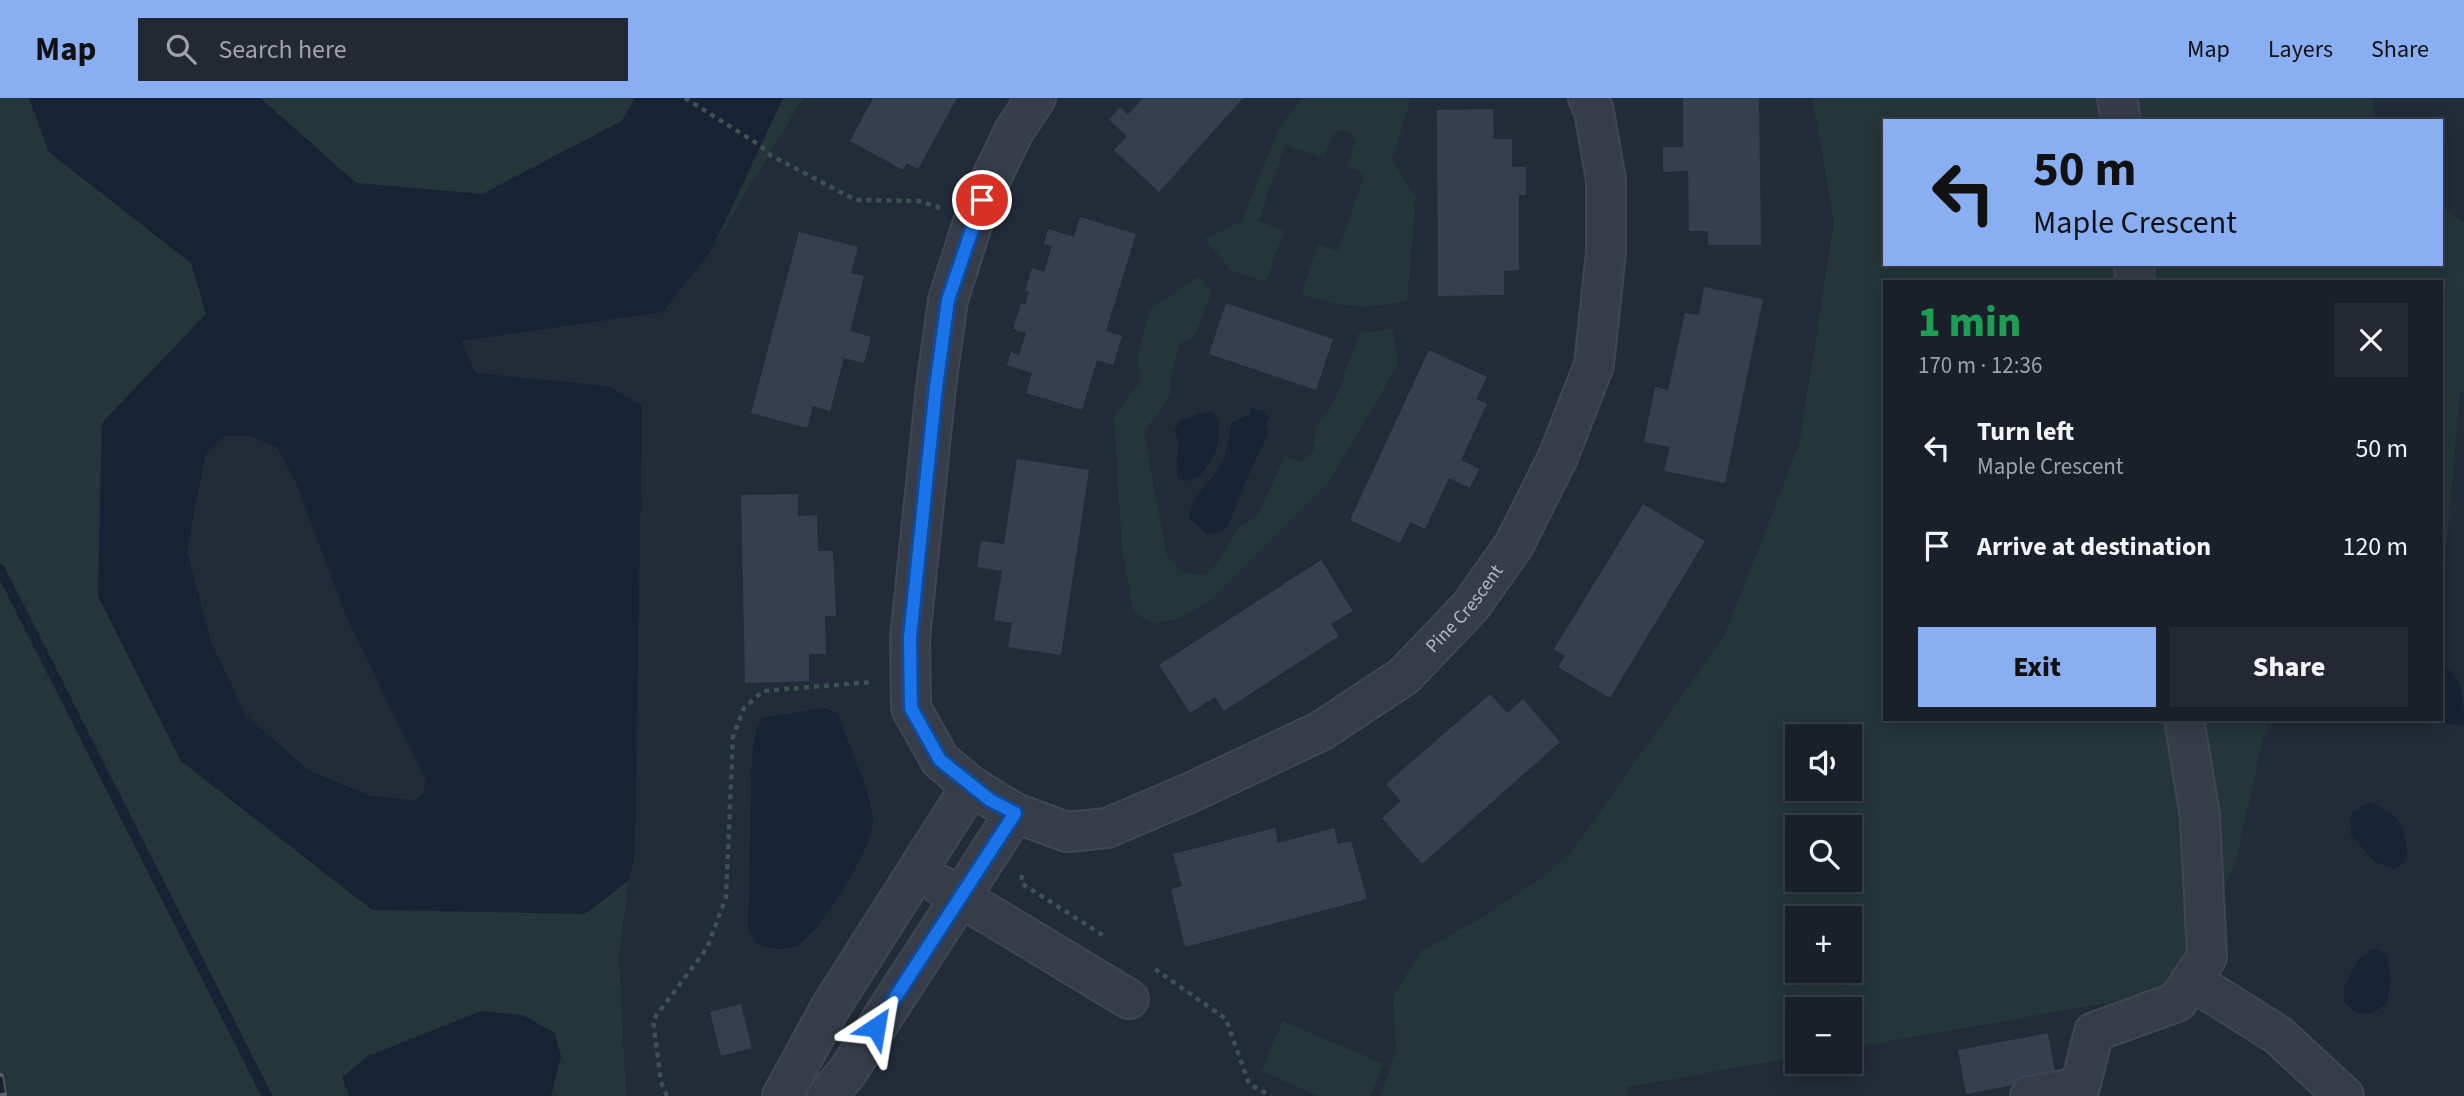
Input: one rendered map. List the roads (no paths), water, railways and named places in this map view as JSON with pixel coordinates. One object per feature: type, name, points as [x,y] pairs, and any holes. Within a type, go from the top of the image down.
[{"type":"street","points":[[992,800],[940,760],[911,708],[910,638],[936,387],[948,300],[974,219],[1014,131],[1035,98]]},
{"type":"street","name":"Pine Crescent","points":[[992,800],[1068,832],[1107,828],[1194,791],[1321,731],[1404,676],[1470,607],[1514,545],[1558,457],[1594,365],[1606,253],[1606,180],[1594,111],[1588,98]]},
{"type":"street","points":[[2118,98],[2122,119]]},
{"type":"street","points":[[2030,1096],[2080,1087],[2094,1032],[2177,1002],[2207,957],[2200,816],[2184,721]]},
{"type":"street","points":[[782,1096],[830,1008],[917,872],[992,800]]},
{"type":"street","points":[[827,1096],[848,1071],[960,897],[992,800]]},
{"type":"street","points":[[917,872],[1129,999]]},
{"type":"street","points":[[2191,981],[2278,1035],[2344,1096]]},
{"type":"water","points":[[29,98],[260,98],[356,183],[482,194],[622,121],[635,98],[783,98],[712,249],[663,312],[461,341],[475,373],[608,386],[642,406],[635,854],[629,880],[585,914],[372,910],[181,761],[98,596],[102,423],[206,314],[191,263],[49,152]],"holes":[[[225,436],[250,436],[277,447],[296,483],[348,621],[425,778],[424,792],[415,800],[371,796],[310,771],[246,716],[211,642],[187,551],[206,452]]]},
{"type":"water","points":[[1250,408],[1263,410],[1270,418],[1265,424],[1268,433],[1228,526],[1217,533],[1207,534],[1189,518],[1191,508],[1223,461],[1232,423],[1250,414]]},
{"type":"water","points":[[1211,411],[1219,425],[1219,434],[1211,460],[1196,478],[1186,481],[1178,479],[1178,441],[1174,430],[1181,420]]},
{"type":"water","points":[[2443,665],[2454,675],[2463,699],[2464,726],[2443,721]]},
{"type":"water","points":[[826,708],[838,714],[858,768],[871,809],[871,833],[843,889],[806,939],[786,949],[770,948],[755,943],[748,928],[752,754],[757,727],[764,717]]},
{"type":"water","points":[[2370,802],[2389,812],[2404,831],[2407,861],[2395,869],[2375,862],[2351,835],[2352,812]]},
{"type":"water","points":[[2376,948],[2388,957],[2391,983],[2386,1004],[2371,1014],[2355,1012],[2344,1002],[2344,987],[2359,958]]},
{"type":"water","points":[[481,1011],[522,1015],[554,1032],[561,1056],[551,1096],[349,1096],[342,1077],[368,1056]]},
{"type":"waterway","points":[[0,569],[267,1096]]},
{"type":"railway","points":[[0,1077],[3,1096]]}]
